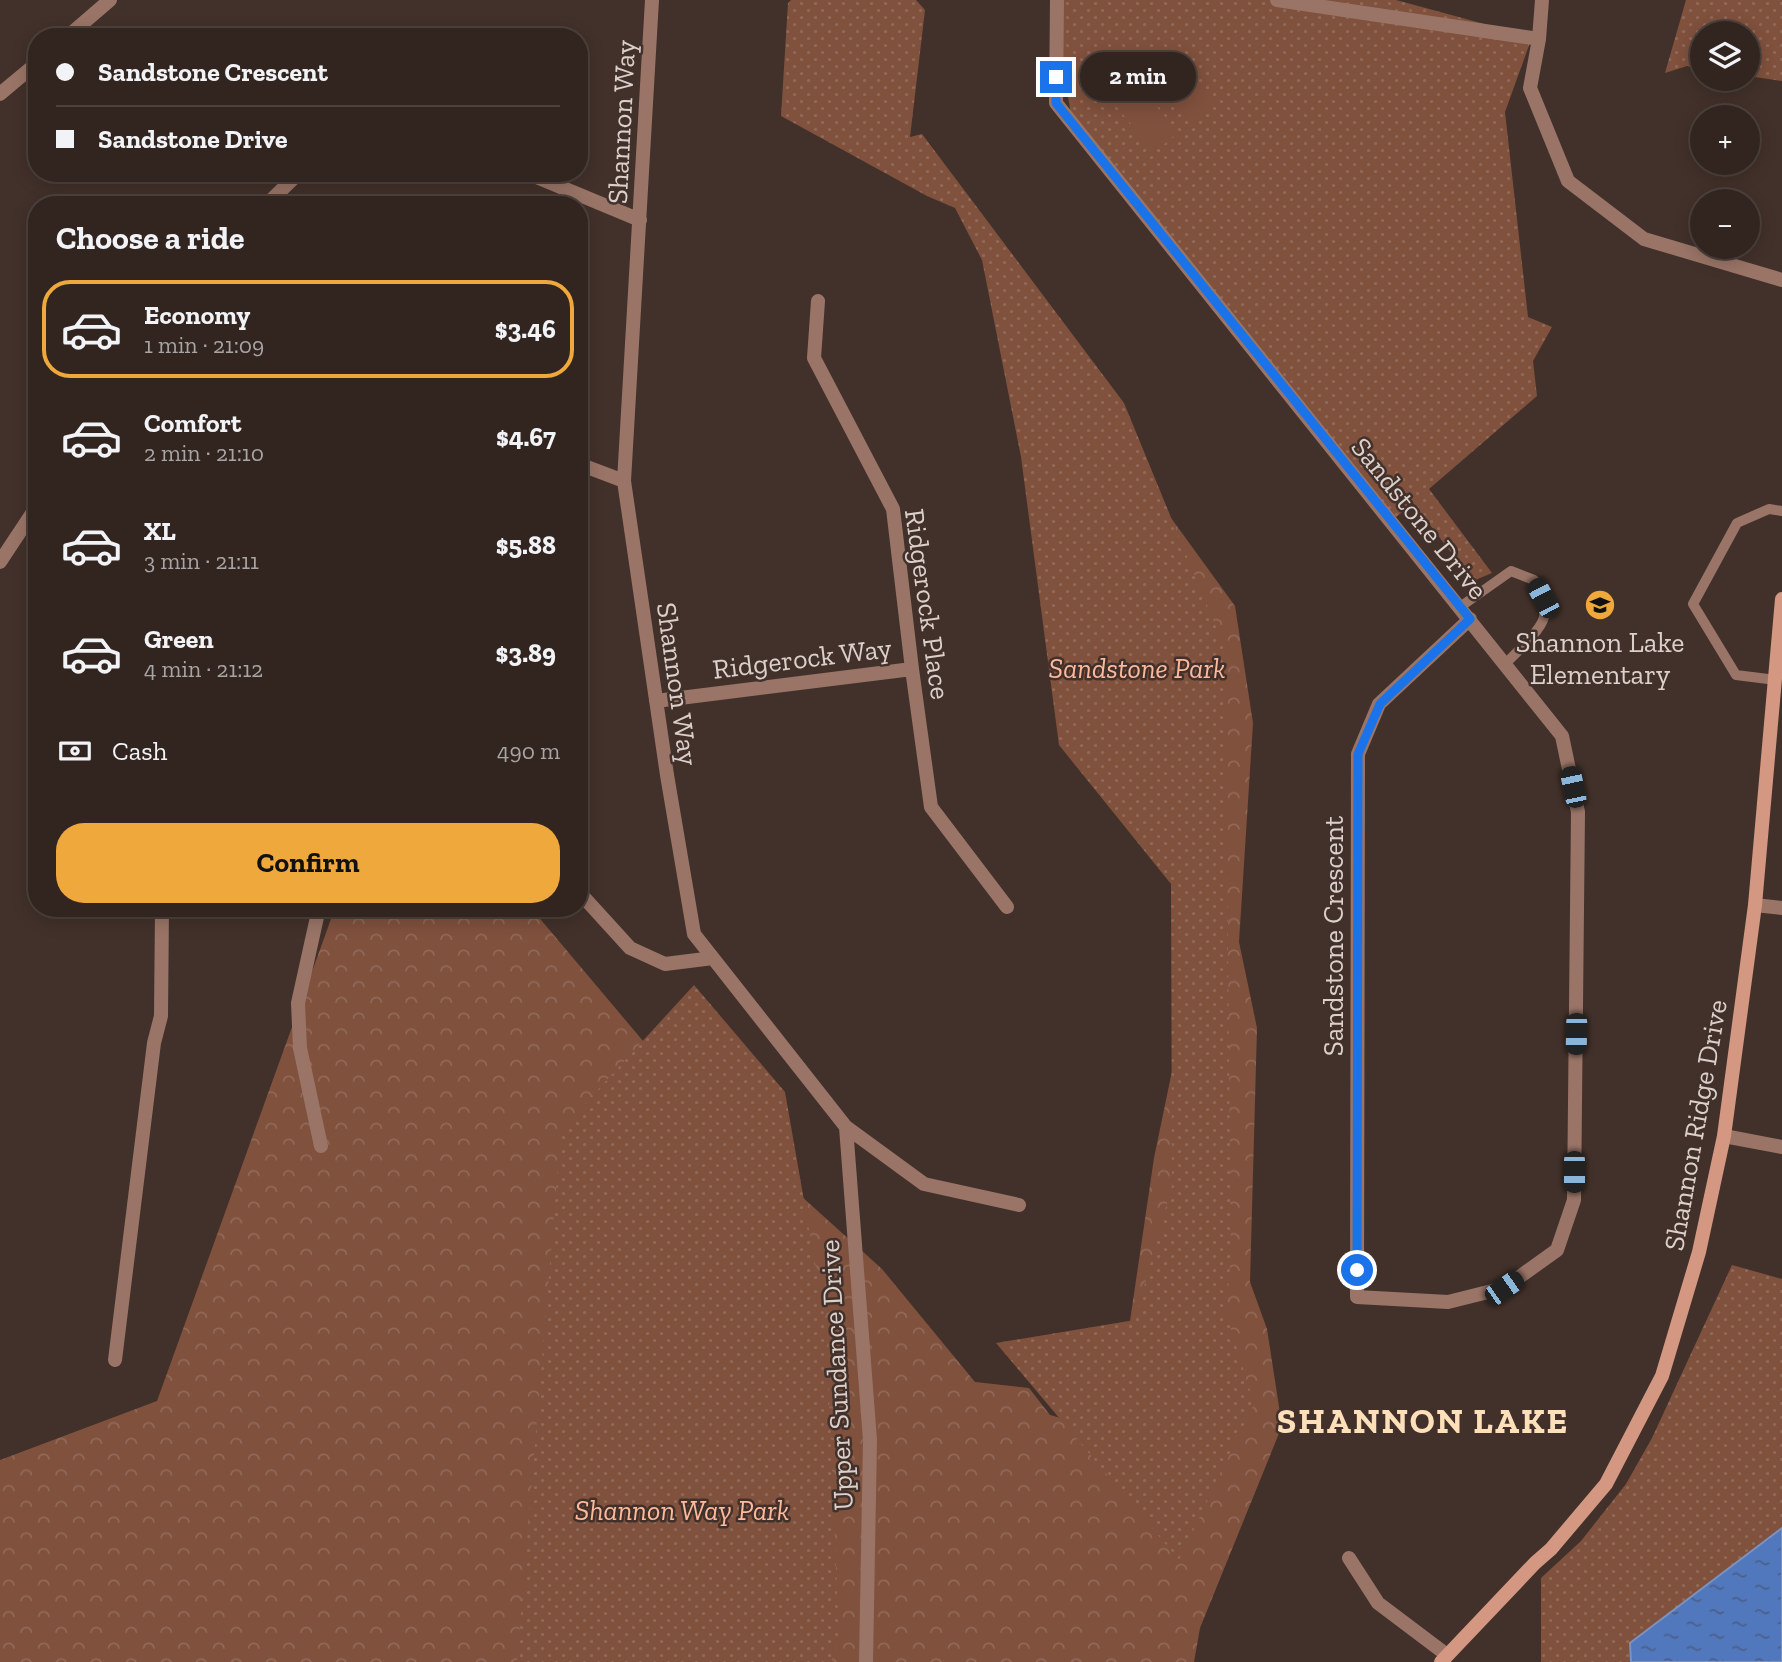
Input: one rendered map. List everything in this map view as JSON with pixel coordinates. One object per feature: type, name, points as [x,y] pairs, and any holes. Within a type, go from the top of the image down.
[{"type":"street","points":[[77,28],[110,0]]},
{"type":"street","name":"Shannon Way","points":[[652,0],[624,481],[669,789],[694,934],[846,1127],[924,1184],[1019,1205]]},
{"type":"street","name":"Sandstone Drive","points":[[1057,0],[1056,103],[1562,736],[1578,813],[1574,1200],[1557,1250],[1504,1288],[1448,1302],[1357,1297]]},
{"type":"street","points":[[1278,0],[1539,39]]},
{"type":"street","points":[[1542,0],[1539,39],[1530,88],[1568,181],[1644,239],[1782,280]]},
{"type":"street","points":[[0,94],[28,71]]},
{"type":"street","points":[[275,196],[290,182]]},
{"type":"street","points":[[549,182],[582,196]]},
{"type":"street","points":[[588,198],[640,220]]},
{"type":"street","name":"Ridgerock Place","points":[[818,301],[814,358],[893,509],[931,807],[1007,907]]},
{"type":"street","points":[[588,467],[624,481]]},
{"type":"street","points":[[0,562],[28,520]]},
{"type":"street","name":"Shannon Ridge Drive","points":[[1444,1659],[1551,1549],[1606,1484],[1662,1376],[1699,1252],[1724,1136],[1755,905],[1778,671],[1782,599]]},
{"type":"street","name":"Sandstone Crescent","points":[[1357,1297],[1358,754],[1380,704],[1470,619]]},
{"type":"street","name":"Ridgerock Way","points":[[656,701],[912,669]]},
{"type":"street","points":[[588,902],[630,948],[665,964],[713,958]]},
{"type":"street","points":[[1755,905],[1782,908]]},
{"type":"street","points":[[115,1360],[154,1043],[162,1016],[162,917]]},
{"type":"street","points":[[317,917],[298,1003],[300,1048],[321,1146]]},
{"type":"street","name":"Upper Sundance Drive","points":[[846,1127],[870,1440],[866,1662]]},
{"type":"street","points":[[1724,1136],[1782,1147]]},
{"type":"street","points":[[1349,1558],[1378,1603],[1444,1659]]},
{"type":"lane","points":[[1778,671],[1735,675],[1693,604],[1737,523],[1769,509],[1782,511]]},
{"type":"lane","points":[[1460,607],[1511,571],[1534,580],[1543,598],[1544,619],[1525,645],[1504,664]]},
{"type":"green space","name":"Sandstone Park","points":[[791,0],[916,0],[925,10],[910,137],[922,134],[1124,403],[1225,649],[1231,1255],[1226,1313],[1254,1404],[1179,1560],[996,1343],[1135,1320],[1172,1185],[1171,884],[1059,745],[1021,457],[982,260],[955,208],[927,196],[781,116],[788,3]]},
{"type":"green space","points":[[1053,0],[1396,0],[1532,37],[1505,112],[1528,317],[1552,327],[1533,361],[1537,396],[1429,489],[1492,573],[1473,581],[1413,503],[1390,522],[1071,115]]},
{"type":"green space","points":[[1686,0],[1782,0],[1782,81],[1760,78],[1760,21],[1690,21],[1690,67],[1665,73]]},
{"type":"green space","points":[[1171,52],[1214,103],[1189,123],[1147,71]]},
{"type":"green space","points":[[1136,81],[1178,133],[1154,152],[1112,101]]},
{"type":"green space","points":[[1163,507],[1235,606],[1253,723],[1239,942],[1257,1028],[1250,1282],[1267,1329],[1282,1426],[1200,1628],[1194,1662],[0,1662],[0,1460],[157,1401],[332,917],[539,917],[686,1092],[882,1269],[975,1382],[1029,1388],[1050,1415],[1075,1422],[1121,1382],[1154,1158],[1195,960]]},
{"type":"green space","name":"Shannon Way Park","points":[[694,985],[785,1092],[826,1326],[839,1637],[831,1662],[517,1662],[561,1130]]},
{"type":"green space","points":[[1732,1265],[1782,1279],[1782,1528],[1630,1643],[1631,1662],[1541,1662],[1541,1578],[1581,1541],[1626,1484],[1652,1438]]},
{"type":"water","points":[[1782,1528],[1782,1662],[1631,1662],[1630,1643]]},
{"type":"place","name":"Shannon Lake Elementary","points":[[1600,605]]},
{"type":"district","name":"SHANNON LAKE","points":[[1423,1421]]},
{"type":"route","points":[[1056,77],[1056,103],[1470,619],[1380,704],[1358,754],[1357,1270]]}]
